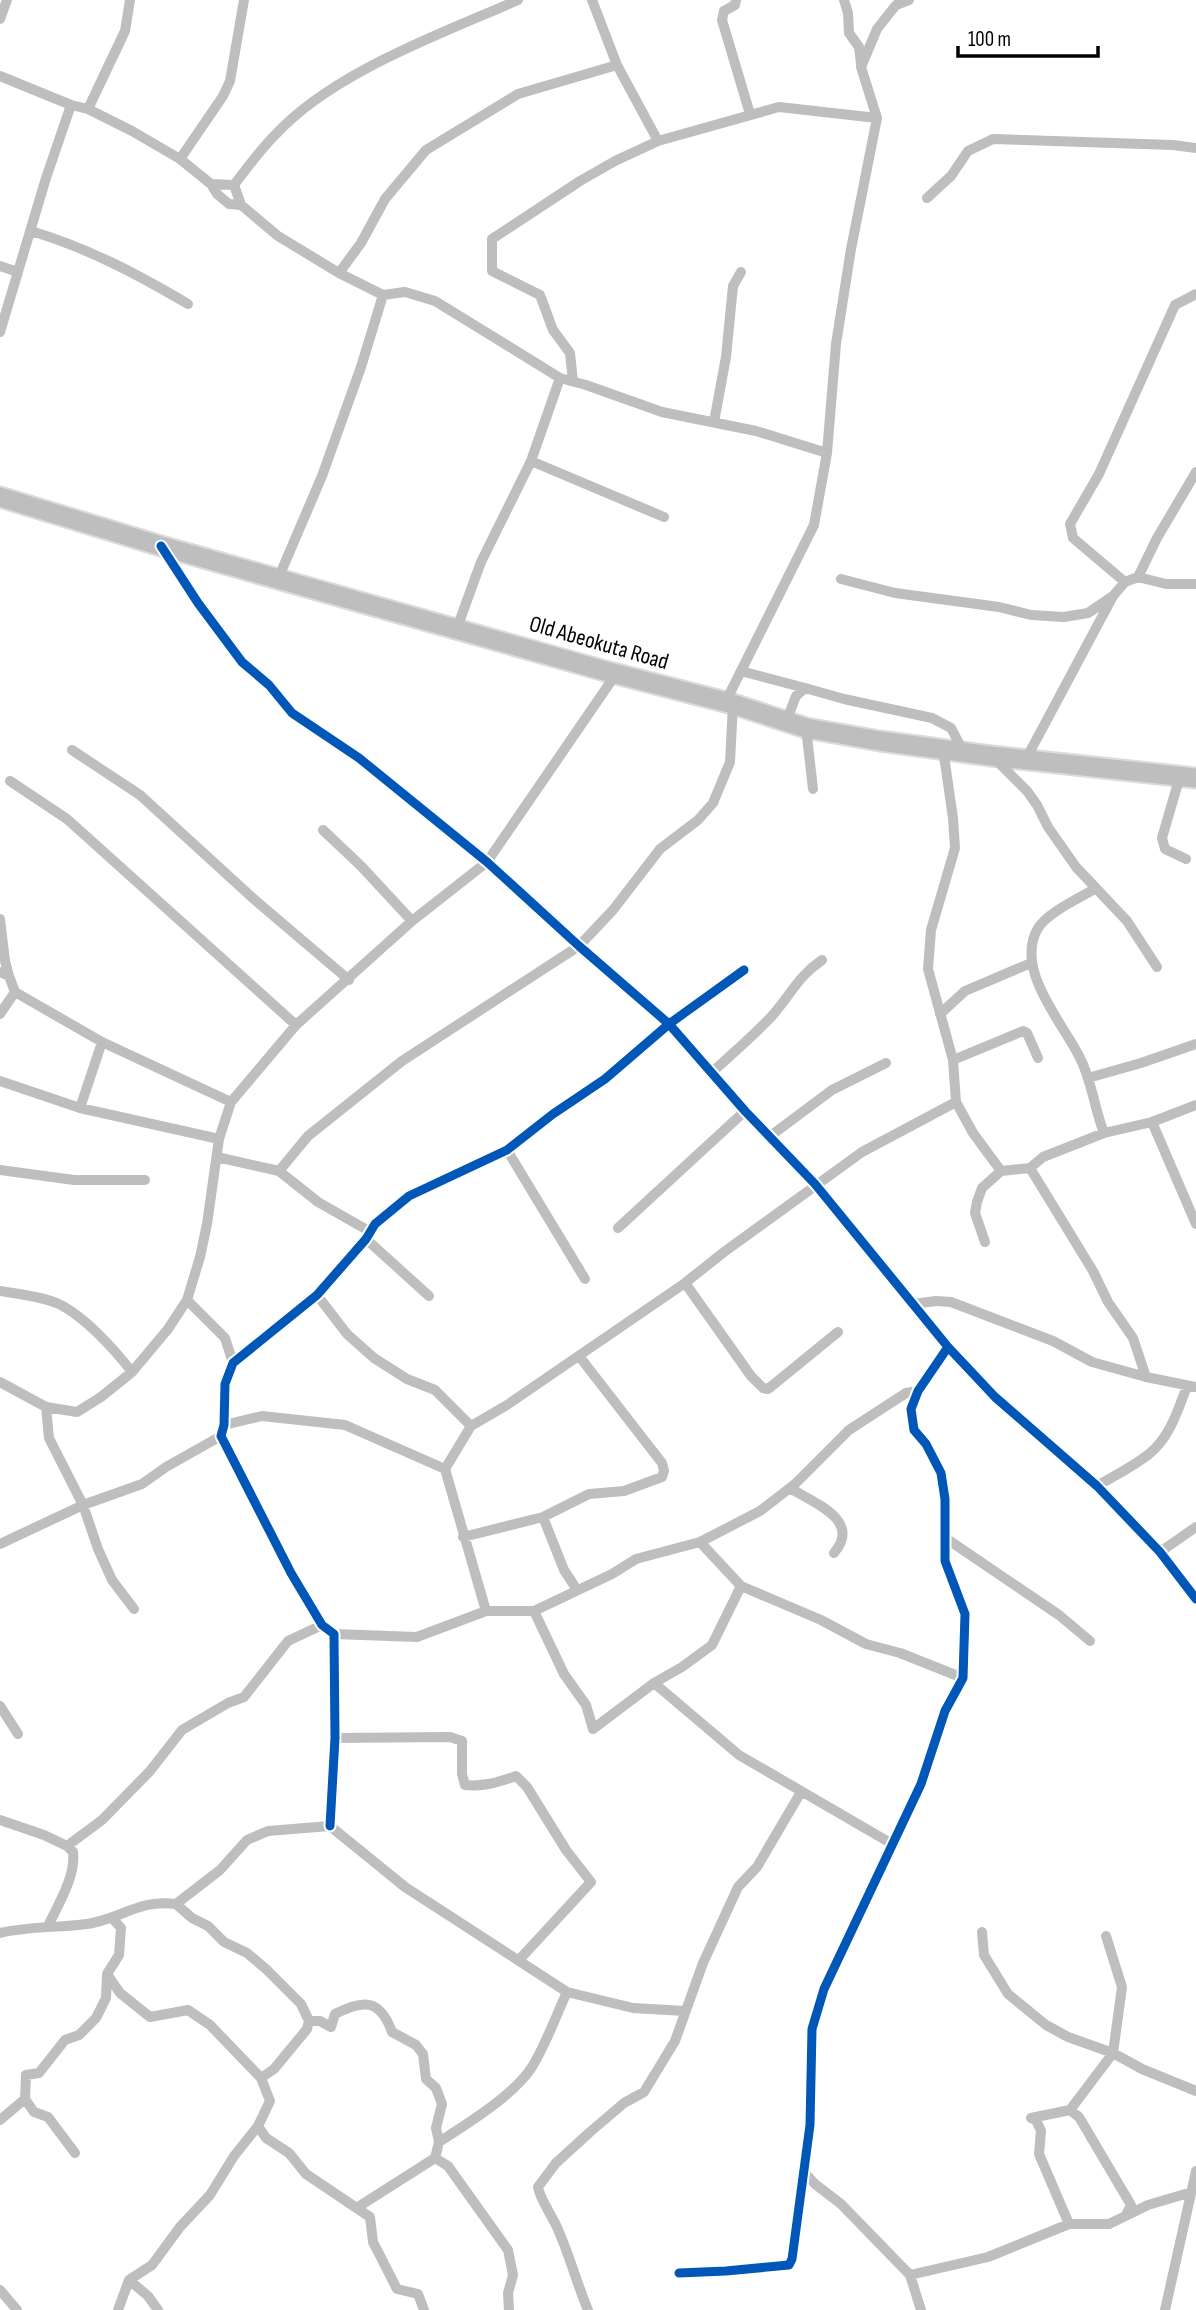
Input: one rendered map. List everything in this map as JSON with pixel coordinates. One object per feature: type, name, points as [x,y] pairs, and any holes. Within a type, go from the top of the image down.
[{"type":"highway","name":"Old Abeokuta Road","points":[[0,497],[161,546],[729,704],[806,728],[880,741],[1188,777]]},
{"type":"street","points":[[0,19],[7,0]]},
{"type":"street","points":[[88,109],[125,31],[130,0]]},
{"type":"street","points":[[180,159],[223,96],[230,81],[244,0]]},
{"type":"street","points":[[234,185],[276,133],[314,101],[372,65],[519,0]]},
{"type":"street","points":[[592,0],[617,65],[658,141]]},
{"type":"street","points":[[736,0],[735,5],[724,11],[722,20],[750,114]]},
{"type":"street","points":[[279,1171],[309,1136],[402,1061],[579,946],[614,910],[660,849],[698,820],[713,803],[730,762],[729,704],[741,671],[814,525],[827,453],[836,344],[851,249],[877,118],[859,47],[849,33],[844,0]]},
{"type":"street","points":[[862,67],[877,29],[895,5],[909,0]]},
{"type":"street","points":[[338,272],[361,243],[385,199],[426,150],[518,94],[617,65]]},
{"type":"street","points":[[0,76],[71,105],[88,109],[132,131],[180,159],[211,184],[217,194],[229,204],[241,205]]},
{"type":"street","points":[[0,332],[71,105]]},
{"type":"street","points":[[573,381],[570,353],[553,330],[540,295],[492,271],[492,239],[592,174],[658,141],[779,107],[877,118]]},
{"type":"street","points":[[927,198],[951,176],[968,151],[993,139],[1196,148]]},
{"type":"street","points":[[211,184],[234,185]]},
{"type":"street","points":[[234,185],[241,205],[278,236],[338,272],[383,295],[405,292],[435,301],[560,378],[662,412],[756,431],[827,453]]},
{"type":"street","points":[[31,231],[97,254],[139,274],[188,304]]},
{"type":"street","points":[[0,266],[19,272]]},
{"type":"street","points":[[714,422],[726,357],[733,286],[741,272]]},
{"type":"street","points":[[1125,582],[1073,538],[1070,524],[1099,474],[1175,305],[1196,294]]},
{"type":"street","points":[[278,579],[322,476],[361,367],[383,295]]},
{"type":"street","points":[[457,628],[481,562],[531,461],[560,378]]},
{"type":"street","points":[[531,461],[664,517]]},
{"type":"street","points":[[1026,759],[1113,596],[1125,582],[1138,576],[1196,472]]},
{"type":"street","points":[[161,546],[198,603],[242,662],[269,685],[292,713],[359,758],[487,862],[669,1024],[710,1073],[815,1184],[948,1348],[995,1397],[1097,1486],[1160,1552],[1196,1599]]},
{"type":"street","points":[[1138,576],[1166,584],[1196,584]]},
{"type":"street","points":[[841,579],[895,593],[999,607],[1031,615],[1064,617],[1088,613],[1113,596]]},
{"type":"street","points":[[741,671],[844,699],[932,718],[951,729],[963,751]]},
{"type":"street","points":[[0,1382],[46,1407],[77,1412],[132,1372],[168,1329],[187,1300],[207,1224],[219,1139],[231,1102],[296,1025],[412,921],[487,862],[616,674]]},
{"type":"street","points":[[786,722],[796,696],[805,688]]},
{"type":"street","points":[[806,728],[813,789]]},
{"type":"street","points":[[943,749],[955,848],[931,930],[928,969],[953,1060],[956,1102],[973,1133],[1002,1171]]},
{"type":"street","points":[[72,750],[140,795],[348,980]]},
{"type":"street","points":[[991,755],[1027,791],[1076,867],[1127,921],[1157,967]]},
{"type":"street","points":[[1186,859],[1165,849],[1162,838],[1188,777]]},
{"type":"street","points":[[10,781],[67,819],[296,1025]]},
{"type":"street","points":[[323,830],[412,921]]},
{"type":"street","points":[[1096,888],[1053,914],[1038,928],[1031,963],[1048,1004],[1079,1056],[1104,1133]]},
{"type":"street","points":[[0,919],[5,974],[15,992],[102,1042],[231,1102]]},
{"type":"street","points":[[710,1073],[770,1018],[785,1002],[794,985],[822,960]]},
{"type":"street","points":[[940,1014],[965,991],[1031,963]]},
{"type":"street","points":[[744,970],[669,1024],[605,1079],[553,1114],[507,1150],[409,1196],[375,1224],[317,1295],[233,1363],[225,1384],[223,1431],[291,1573],[322,1625],[334,1634],[417,1637],[486,1611],[534,1611],[612,1574],[636,1559],[700,1542],[760,1511],[790,1488],[849,1430],[905,1393],[918,1391]]},
{"type":"street","points":[[0,1014],[15,992]]},
{"type":"street","points":[[953,1060],[1017,1031],[1027,1033],[1038,1058]]},
{"type":"street","points":[[80,1108],[102,1042]]},
{"type":"street","points":[[1088,1078],[1196,1044]]},
{"type":"street","points":[[769,1137],[832,1090],[886,1063]]},
{"type":"street","points":[[0,1081],[80,1108],[219,1139]]},
{"type":"street","points":[[486,1611],[445,1469],[471,1426],[507,1405],[685,1283],[815,1184],[862,1152],[956,1102]]},
{"type":"street","points":[[985,1241],[975,1213],[977,1202],[982,1188],[1002,1171],[1030,1168],[1042,1157],[1104,1133],[1152,1122],[1196,1105]]},
{"type":"street","points":[[618,1228],[745,1111]]},
{"type":"street","points":[[1152,1122],[1196,1224]]},
{"type":"street","points":[[507,1150],[585,1279]]},
{"type":"street","points":[[217,1157],[279,1171],[318,1202],[367,1235],[429,1296]]},
{"type":"street","points":[[1030,1168],[1132,1338],[1146,1377]]},
{"type":"street","points":[[0,1170],[74,1180],[145,1180]]},
{"type":"street","points":[[685,1283],[751,1376],[763,1388],[768,1389],[838,1332]]},
{"type":"street","points":[[0,1291],[56,1303],[85,1322],[107,1342],[132,1372]]},
{"type":"street","points":[[317,1295],[347,1334],[373,1358],[407,1379],[435,1390],[471,1426]]},
{"type":"street","points":[[187,1300],[225,1338],[233,1363]]},
{"type":"street","points":[[913,1304],[951,1302],[1053,1341],[1092,1362],[1191,1387],[1163,1440],[1149,1454],[1097,1486]]},
{"type":"street","points":[[679,2273],[789,2265],[793,2255],[805,2173],[812,2084],[812,2029],[824,1989],[921,1784],[945,1711],[963,1678],[965,1614],[945,1561],[945,1499],[941,1474],[926,1444],[914,1430],[911,1409],[918,1391],[948,1348]]},
{"type":"street","points":[[463,1537],[543,1517],[589,1494],[624,1491],[662,1477],[662,1463],[579,1356]]},
{"type":"street","points":[[46,1407],[49,1438],[83,1504],[112,1580],[134,1609]]},
{"type":"street","points":[[0,1544],[83,1504],[142,1484],[223,1431],[262,1416],[345,1425],[445,1469]]},
{"type":"street","points":[[790,1488],[834,1515],[843,1527],[843,1543],[834,1553]]},
{"type":"street","points":[[543,1517],[564,1570],[577,1590]]},
{"type":"street","points":[[1160,1552],[1196,1527]]},
{"type":"street","points":[[944,1537],[1059,1615],[1090,1641]]},
{"type":"street","points":[[700,1542],[741,1587],[821,1620],[866,1644],[900,1653],[963,1678]]},
{"type":"street","points":[[534,1611],[564,1674],[586,1705],[593,1729],[712,1645],[741,1587]]},
{"type":"street","points":[[67,1846],[102,1819],[150,1771],[182,1730],[228,1703],[244,1697],[288,1641],[322,1625]]},
{"type":"street","points":[[330,1826],[335,1738],[334,1634]]},
{"type":"street","points":[[654,1684],[739,1755],[894,1844]]},
{"type":"street","points":[[0,1706],[18,1734]]},
{"type":"street","points":[[335,1738],[450,1737],[462,1741],[465,1785],[496,1783],[516,1776],[527,1787],[566,1850],[591,1882],[520,1961]]},
{"type":"street","points":[[588,2310],[561,2234],[539,2195],[538,2187],[556,2163],[590,2132],[624,2103],[644,2092],[675,2041],[685,2011],[738,1887],[757,1867],[801,1792]]},
{"type":"street","points":[[0,1820],[67,1846],[73,1852],[74,1861],[64,1892],[48,1926]]},
{"type":"street","points":[[176,1904],[219,1870],[247,1840],[268,1831],[330,1826],[405,1887],[567,1992],[633,2008],[685,2011]]},
{"type":"street","points":[[0,1933],[87,1924],[158,1902],[176,1904],[192,1919],[208,1926],[224,1942],[247,1953],[301,2004],[309,2021],[307,2029],[274,2070],[261,2078]]},
{"type":"street","points":[[75,2153],[48,2117],[34,2112],[25,2099],[26,2075],[39,2073],[65,2040],[79,2035],[96,2018],[106,1997],[107,1974],[119,1955],[121,1928],[112,1918]]},
{"type":"street","points":[[982,1932],[984,1955],[1008,1994],[1046,2025],[1068,2037],[1113,2053],[1142,2069],[1196,2091]]},
{"type":"street","points":[[1069,2224],[1039,2154],[1041,2131],[1036,2120],[1031,2118],[1070,2110],[1113,2053],[1122,1987],[1106,1936]]},
{"type":"street","points":[[107,1974],[120,1993],[150,2017],[188,2010],[211,2025],[261,2078],[270,2101],[258,2126],[234,2156],[210,2195],[180,2227],[152,2265],[129,2280],[118,2310]]},
{"type":"street","points":[[439,2142],[495,2104],[532,2068],[567,1992]]},
{"type":"street","points":[[309,2021],[320,2021],[331,2027],[335,2014],[352,2005],[375,2007],[386,2016],[392,2032],[416,2045],[423,2054],[426,2079],[436,2088],[442,2104],[436,2128],[439,2142],[435,2158],[358,2207]]},
{"type":"street","points":[[0,2120],[25,2099]]},
{"type":"street","points":[[1070,2110],[1079,2116],[1131,2205],[1126,2215]]},
{"type":"street","points":[[258,2126],[266,2138],[289,2153],[306,2174],[370,2217],[373,2242],[397,2290],[418,2294],[424,2310]]},
{"type":"street","points":[[435,2158],[448,2166],[508,2250],[513,2275],[508,2293],[509,2310]]},
{"type":"street","points":[[1165,2310],[1196,2171]]},
{"type":"street","points":[[805,2173],[841,2204],[910,2275],[921,2310]]},
{"type":"street","points":[[910,2275],[988,2257],[1069,2224],[1109,2224],[1149,2205],[1192,2192]]},
{"type":"street","points":[[129,2280],[148,2296],[158,2310]]},
{"type":"street","points":[[0,2290],[17,2310]]},
{"type":"cycle path","points":[[161,546],[198,603],[242,662],[269,685],[292,713],[359,758],[487,862],[669,1024],[745,1111],[815,1184],[948,1347],[995,1397],[1097,1486],[1160,1552],[1196,1599]]},
{"type":"cycle path","points":[[330,1826],[335,1738],[334,1634],[322,1625],[291,1573],[221,1436],[224,1425],[225,1384],[233,1363],[317,1295],[366,1239],[375,1224],[409,1196],[507,1150],[553,1114],[605,1079],[669,1024],[744,970]]},
{"type":"cycle path","points":[[679,2273],[789,2265],[792,2259],[810,2125],[812,2029],[824,1989],[921,1784],[945,1711],[963,1678],[965,1614],[945,1561],[945,1499],[941,1473],[926,1444],[914,1430],[911,1409],[918,1391],[948,1347]]}]
